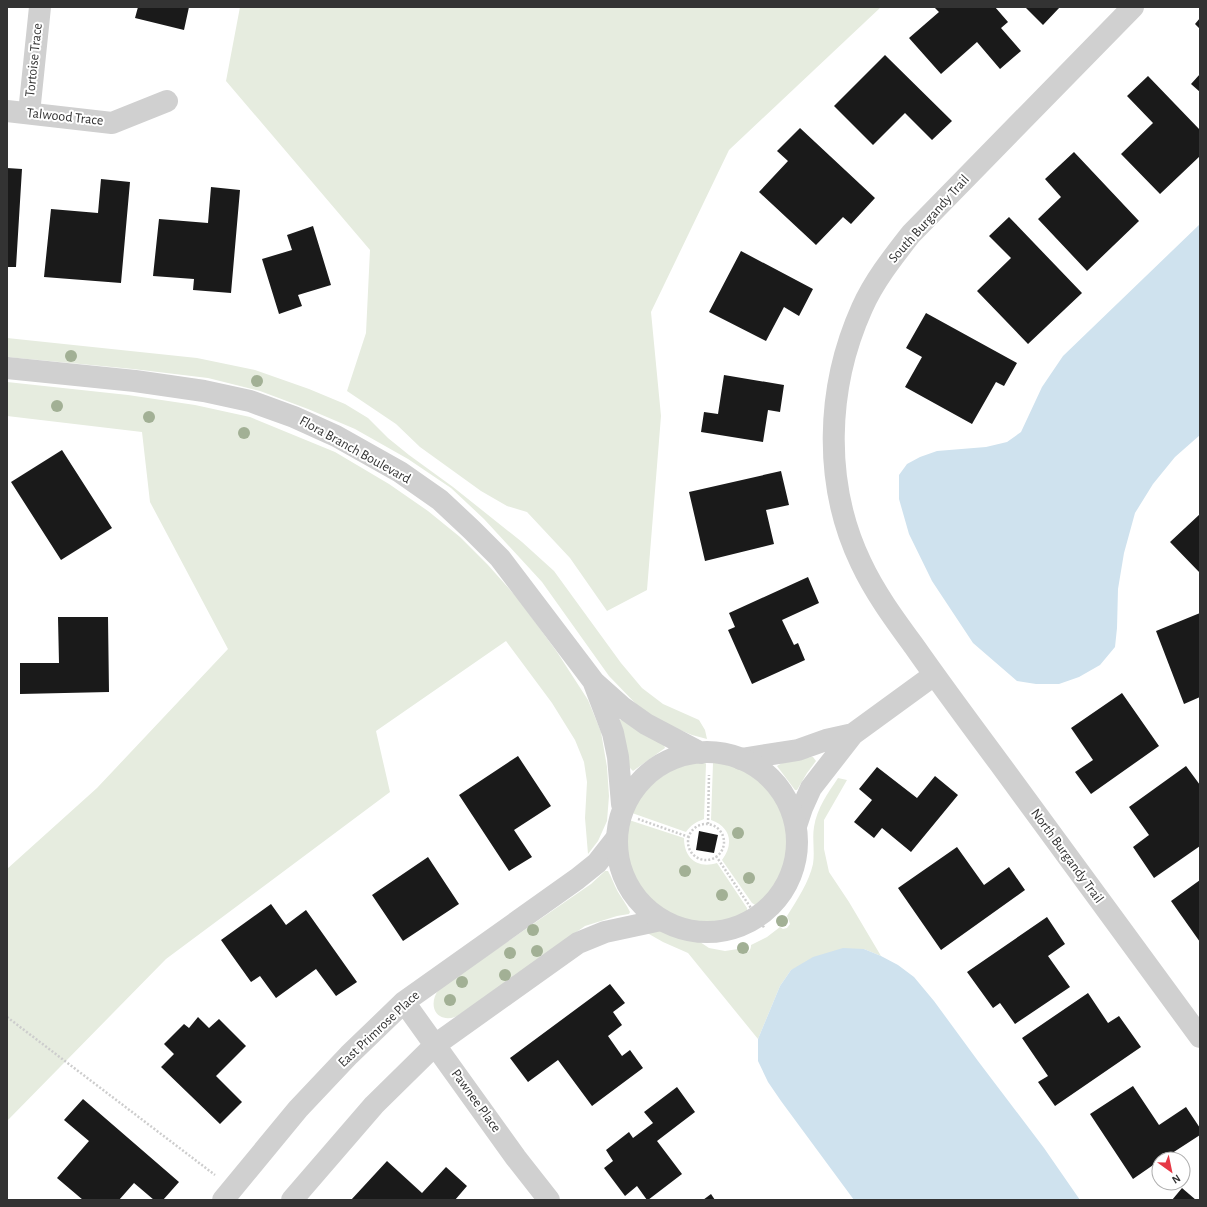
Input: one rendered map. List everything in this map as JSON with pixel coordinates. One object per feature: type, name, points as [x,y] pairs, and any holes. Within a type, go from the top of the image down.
[{"type":"street","name":"Tortoise Trace","points":[[28,113],[40,7]]},
{"type":"street","name":"South Burgandy Trail","points":[[934,675],[879,598],[860,562],[846,525],[836,482],[833,436],[836,392],[846,351],[866,301],[885,267],[911,234],[1132,7]]},
{"type":"street","name":"Talwood Trace","points":[[7,111],[112,123],[167,101]]},
{"type":"street","name":"Flora Branch Boulevard","points":[[7,368],[135,381],[204,391],[250,401],[294,417],[336,436],[400,472],[440,500],[500,558],[594,682],[622,707],[705,761]]},
{"type":"street","points":[[796,826],[811,788],[853,734],[934,675]]},
{"type":"street","name":"North Burgandy Trail","points":[[934,675],[1200,1037]]},
{"type":"street","name":"Flora Branch Boulevard","points":[[594,682],[613,733],[618,757],[620,808],[616,825],[615,840],[618,861],[624,879],[646,909],[661,920],[680,929],[700,932],[720,932],[761,923],[791,878],[796,861],[797,849],[796,826],[789,804],[777,785],[761,770],[741,758],[727,754],[705,761],[682,756],[664,763],[634,787],[620,808]]},
{"type":"street","points":[[741,758],[798,750],[826,740],[853,734]]},
{"type":"street","name":"East Primrose Place","points":[[227,1196],[298,1108],[349,1055],[404,1002],[578,879],[597,863],[615,840]]},
{"type":"street","points":[[292,1200],[374,1105],[435,1045],[578,943],[605,932],[661,920]]},
{"type":"street","name":"Pawnee Place","points":[[404,1002],[516,1158],[550,1200]]},
{"type":"path","points":[[705,761],[708,824]]},
{"type":"path","points":[[620,808],[689,836]]},
{"type":"path","points":[[702,824],[708,824],[719,830],[722,835],[723,847],[721,852],[711,859],[706,860],[695,856],[688,847],[689,836],[692,830],[696,827],[702,824]]},
{"type":"path","points":[[716,856],[761,923]]},
{"type":"path","points":[[7,1017],[219,1177],[227,1196]]},
{"type":"shaded area","points":[[240,7],[881,7],[729,150],[651,312],[661,416],[647,590],[607,611],[570,558],[527,512],[507,506],[481,491],[420,447],[396,424],[347,391],[366,333],[370,250],[226,81]]},
{"type":"shaded area","points":[[7,338],[197,358],[255,370],[309,389],[345,404],[368,418],[388,438],[522,542],[554,571],[621,663],[642,688],[663,704],[699,720],[705,730],[707,739],[692,735],[661,722],[637,705],[609,676],[542,582],[484,519],[451,488],[408,459],[355,429],[260,391],[208,378],[7,357]]},
{"type":"shaded area","points":[[7,382],[128,395],[195,405],[250,417],[335,452],[389,484],[428,511],[460,537],[488,565],[519,600],[557,652],[588,700],[601,732],[607,767],[609,796],[607,821],[598,841],[588,854],[585,818],[587,782],[584,762],[575,740],[552,703],[506,641],[376,731],[390,792],[166,959],[7,1121],[7,869],[97,788],[228,649],[150,502],[142,432],[7,416]]},
{"type":"shaded area","points":[[623,719],[664,745],[665,748],[633,771],[629,767],[620,724],[620,720]]},
{"type":"shaded area","points":[[813,757],[816,761],[797,790],[795,790],[777,766],[782,763]]},
{"type":"shaded area","points":[[704,761],[706,764],[704,819],[694,824],[686,832],[632,813],[638,802],[652,784],[661,777],[670,771],[692,763]]},
{"type":"shaded area","points":[[715,762],[738,768],[757,778],[772,793],[782,811],[787,831],[787,852],[782,873],[770,893],[757,906],[752,903],[722,860],[726,854],[729,842],[723,827],[711,820],[713,763]]},
{"type":"shaded area","points":[[838,778],[847,780],[824,820],[824,849],[829,872],[849,902],[881,956],[864,949],[791,970],[780,986],[758,1039],[688,953],[663,942],[642,930],[666,931],[697,940],[709,948],[725,951],[738,949],[740,953],[744,954],[749,951],[751,945],[767,937],[780,927],[783,929],[787,928],[790,924],[787,916],[806,884],[813,864],[813,832],[815,820],[823,801]]},
{"type":"shaded area","points":[[629,820],[684,838],[686,851],[693,860],[698,863],[717,863],[747,908],[747,913],[739,917],[712,923],[685,920],[661,909],[642,890],[630,866],[626,839]]},
{"type":"shaded area","points":[[605,871],[608,871],[618,892],[629,909],[629,914],[617,916],[585,926],[464,1012],[455,1017],[448,1018],[438,1015],[435,1011],[434,1001],[435,995],[439,989],[591,884]]},
{"type":"water","points":[[1200,224],[1200,435],[1175,457],[1153,484],[1135,513],[1124,553],[1118,589],[1115,647],[1100,665],[1079,677],[1059,684],[1036,684],[1017,681],[973,643],[932,581],[909,534],[899,499],[899,475],[907,464],[920,457],[937,451],[986,447],[1007,442],[1021,432],[1042,387],[1063,356]]},
{"type":"water","points":[[843,948],[864,949],[898,965],[914,977],[934,1001],[1044,1148],[1080,1200],[854,1200],[781,1101],[768,1082],[758,1061],[758,1039],[780,986],[791,970],[813,957]]},
{"type":"building","points":[[138,7],[189,7],[184,30],[135,18]]},
{"type":"building","points":[[934,7],[995,7],[1008,22],[1001,28],[1021,51],[1000,69],[977,42],[941,74],[909,38],[939,12]]},
{"type":"building","points":[[1025,7],[1060,7],[1043,25]]},
{"type":"building","points":[[1200,18],[1200,29],[1195,24]]},
{"type":"building","points":[[885,55],[952,121],[932,140],[905,113],[873,145],[834,106]]},
{"type":"building","points":[[1200,74],[1200,92],[1191,84]]},
{"type":"building","points":[[1148,76],[1200,130],[1200,156],[1160,194],[1121,154],[1153,123],[1127,96]]},
{"type":"building","points":[[800,128],[875,198],[851,224],[843,217],[816,245],[759,192],[788,161],[777,151]]},
{"type":"building","points":[[1074,152],[1139,221],[1087,271],[1038,219],[1061,197],[1045,179]]},
{"type":"building","points":[[7,168],[22,169],[16,267],[7,267]]},
{"type":"building","points":[[101,179],[130,182],[121,283],[44,277],[51,209],[98,213]]},
{"type":"building","points":[[211,187],[240,190],[231,293],[193,290],[194,279],[153,276],[159,219],[208,223]]},
{"type":"building","points":[[1009,217],[1082,293],[1028,344],[977,291],[1011,258],[989,236]]},
{"type":"building","points":[[313,226],[331,285],[298,295],[302,306],[279,314],[262,259],[292,250],[287,235]]},
{"type":"building","points":[[741,251],[813,289],[799,316],[784,307],[766,341],[709,312]]},
{"type":"building","points":[[926,313],[1017,363],[1004,386],[996,382],[972,424],[905,387],[922,357],[906,348]]},
{"type":"building","points":[[724,375],[784,385],[780,412],[768,410],[763,442],[701,432],[704,412],[718,414]]},
{"type":"building","points":[[62,450],[112,528],[61,560],[11,482]]},
{"type":"building","points":[[781,471],[789,505],[766,510],[774,544],[705,561],[689,492]]},
{"type":"building","points":[[1200,514],[1200,573],[1170,542]]},
{"type":"building","points":[[808,577],[819,603],[782,620],[794,645],[798,643],[805,660],[752,684],[728,630],[735,627],[729,613]]},
{"type":"building","points":[[1200,613],[1200,697],[1184,704],[1156,631]]},
{"type":"building","points":[[58,617],[108,617],[109,692],[20,694],[20,663],[59,663]]},
{"type":"building","points":[[1122,693],[1159,746],[1091,794],[1075,772],[1093,760],[1071,728]]},
{"type":"building","points":[[518,756],[551,806],[514,830],[532,857],[509,871],[459,795]]},
{"type":"building","points":[[1186,766],[1200,785],[1200,846],[1154,878],[1133,847],[1149,835],[1129,807]]},
{"type":"building","points":[[877,767],[917,798],[935,776],[958,795],[911,852],[882,828],[874,838],[854,822],[872,800],[859,789]]},
{"type":"building","points":[[699,831],[718,835],[714,853],[696,850]]},
{"type":"building","points":[[957,847],[984,885],[1009,867],[1025,890],[941,950],[898,888]]},
{"type":"building","points":[[428,857],[459,904],[403,941],[372,895]]},
{"type":"building","points":[[1200,880],[1200,942],[1171,901]]},
{"type":"building","points":[[271,904],[286,925],[306,910],[357,982],[336,996],[316,969],[276,998],[260,976],[251,982],[221,940]]},
{"type":"building","points":[[1047,917],[1065,944],[1048,956],[1070,987],[1015,1024],[1000,1003],[993,1008],[967,972]]},
{"type":"building","points":[[610,984],[625,1003],[613,1012],[622,1025],[608,1036],[622,1056],[630,1050],[643,1068],[592,1106],[558,1060],[528,1082],[510,1058]]},
{"type":"building","points":[[1088,993],[1108,1023],[1119,1016],[1141,1047],[1055,1106],[1038,1082],[1048,1076],[1022,1038]]},
{"type":"building","points":[[198,1017],[209,1028],[219,1019],[246,1046],[216,1076],[242,1102],[220,1124],[161,1067],[174,1054],[164,1044],[184,1024],[189,1028]]},
{"type":"building","points":[[1133,1086],[1159,1125],[1186,1107],[1200,1128],[1200,1135],[1175,1151],[1151,1151],[1151,1167],[1133,1179],[1090,1114]]},
{"type":"building","points":[[677,1087],[695,1112],[657,1141],[682,1174],[648,1200],[637,1186],[625,1196],[604,1168],[613,1161],[606,1150],[629,1132],[633,1138],[653,1123],[644,1112]]},
{"type":"building","points":[[83,1099],[179,1182],[163,1200],[154,1200],[134,1183],[119,1200],[83,1200],[57,1178],[89,1141],[64,1120]]},
{"type":"building","points":[[387,1161],[422,1193],[446,1167],[467,1186],[455,1200],[351,1200]]},
{"type":"building","points":[[1180,1191],[1186,1191],[1196,1200],[1172,1200]]},
{"type":"building","points":[[711,1194],[715,1200],[703,1200]]}]
